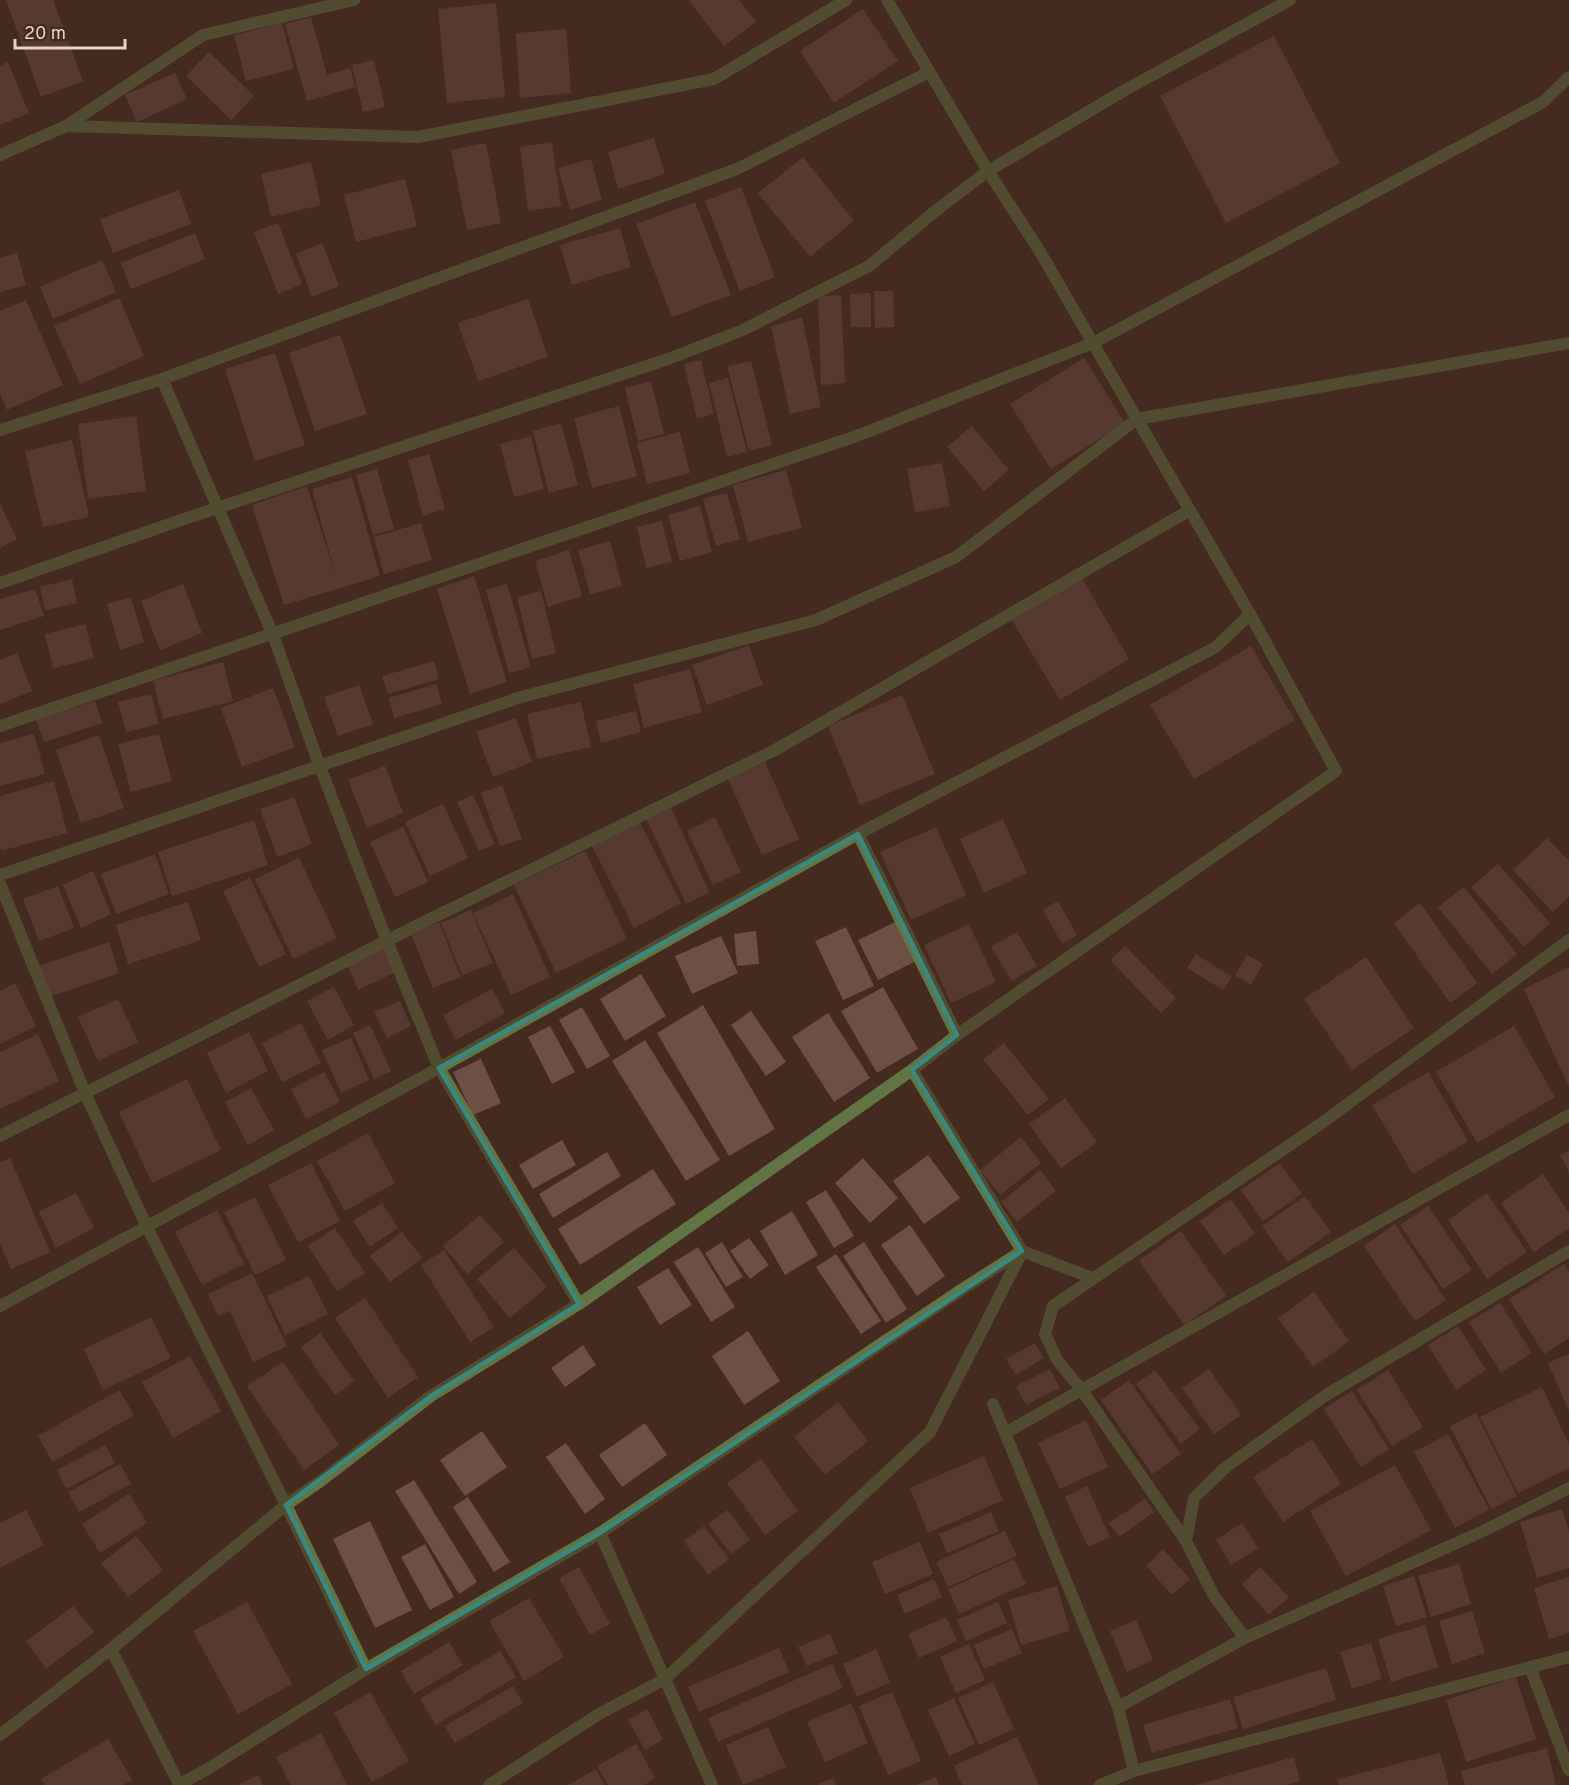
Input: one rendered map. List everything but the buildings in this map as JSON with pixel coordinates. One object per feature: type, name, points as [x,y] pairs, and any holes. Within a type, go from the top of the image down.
[{"type":"street","points":[[0,154],[66,126],[203,35],[354,0]]},
{"type":"street","points":[[66,126],[418,137],[714,79],[846,0]]},
{"type":"street","points":[[0,1735],[111,1649],[286,1505],[431,1396],[579,1304],[912,1070],[957,1035],[1336,771],[1250,614],[1039,250],[988,171],[887,0]]},
{"type":"street","points":[[0,583],[217,508],[668,359],[742,330],[869,266],[988,171],[1125,90],[1290,0]]},
{"type":"street","points":[[0,430],[162,379],[737,169],[929,72]]},
{"type":"street","points":[[0,726],[862,434],[1093,343],[1543,102],[1569,77]]},
{"type":"street","points":[[0,875],[320,767],[521,696],[816,620],[956,557],[1137,419],[1569,343]]},
{"type":"street","points":[[162,379],[273,635],[320,767],[439,1068],[579,1304]]},
{"type":"street","points":[[0,1136],[387,941],[777,749],[1190,510]]},
{"type":"street","points":[[0,1306],[439,1068],[858,834],[1216,647],[1250,614]]},
{"type":"street","points":[[858,834],[957,1035]]},
{"type":"street","points":[[0,884],[85,1093],[147,1227],[366,1669]]},
{"type":"street","points":[[1245,1638],[1214,1596],[1186,1541],[1081,1389],[1057,1360],[1045,1334],[1053,1306],[1322,1123],[1569,940]]},
{"type":"street","points":[[912,1070],[1022,1251],[1092,1278]]},
{"type":"street","points":[[1005,1433],[1569,1115]]},
{"type":"street","points":[[111,1649],[179,1785],[366,1669],[600,1533],[1022,1251]]},
{"type":"street","points":[[489,1785],[600,1714],[664,1679],[930,1432],[1022,1251]]},
{"type":"street","points":[[1186,1541],[1194,1498],[1226,1467],[1326,1395],[1569,1251]]},
{"type":"street","points":[[993,1404],[1118,1707],[1134,1771]]},
{"type":"street","points":[[1118,1707],[1245,1638],[1481,1532],[1569,1488]]},
{"type":"street","points":[[600,1533],[712,1785]]},
{"type":"street","points":[[1100,1785],[1134,1771],[1569,1657]]},
{"type":"street","points":[[1530,1667],[1569,1770]]},
{"type":"highlighted area","points":[[858,834],[957,1035],[912,1070],[1022,1251],[600,1533],[366,1669],[286,1505],[431,1396],[579,1304],[439,1068]]}]
